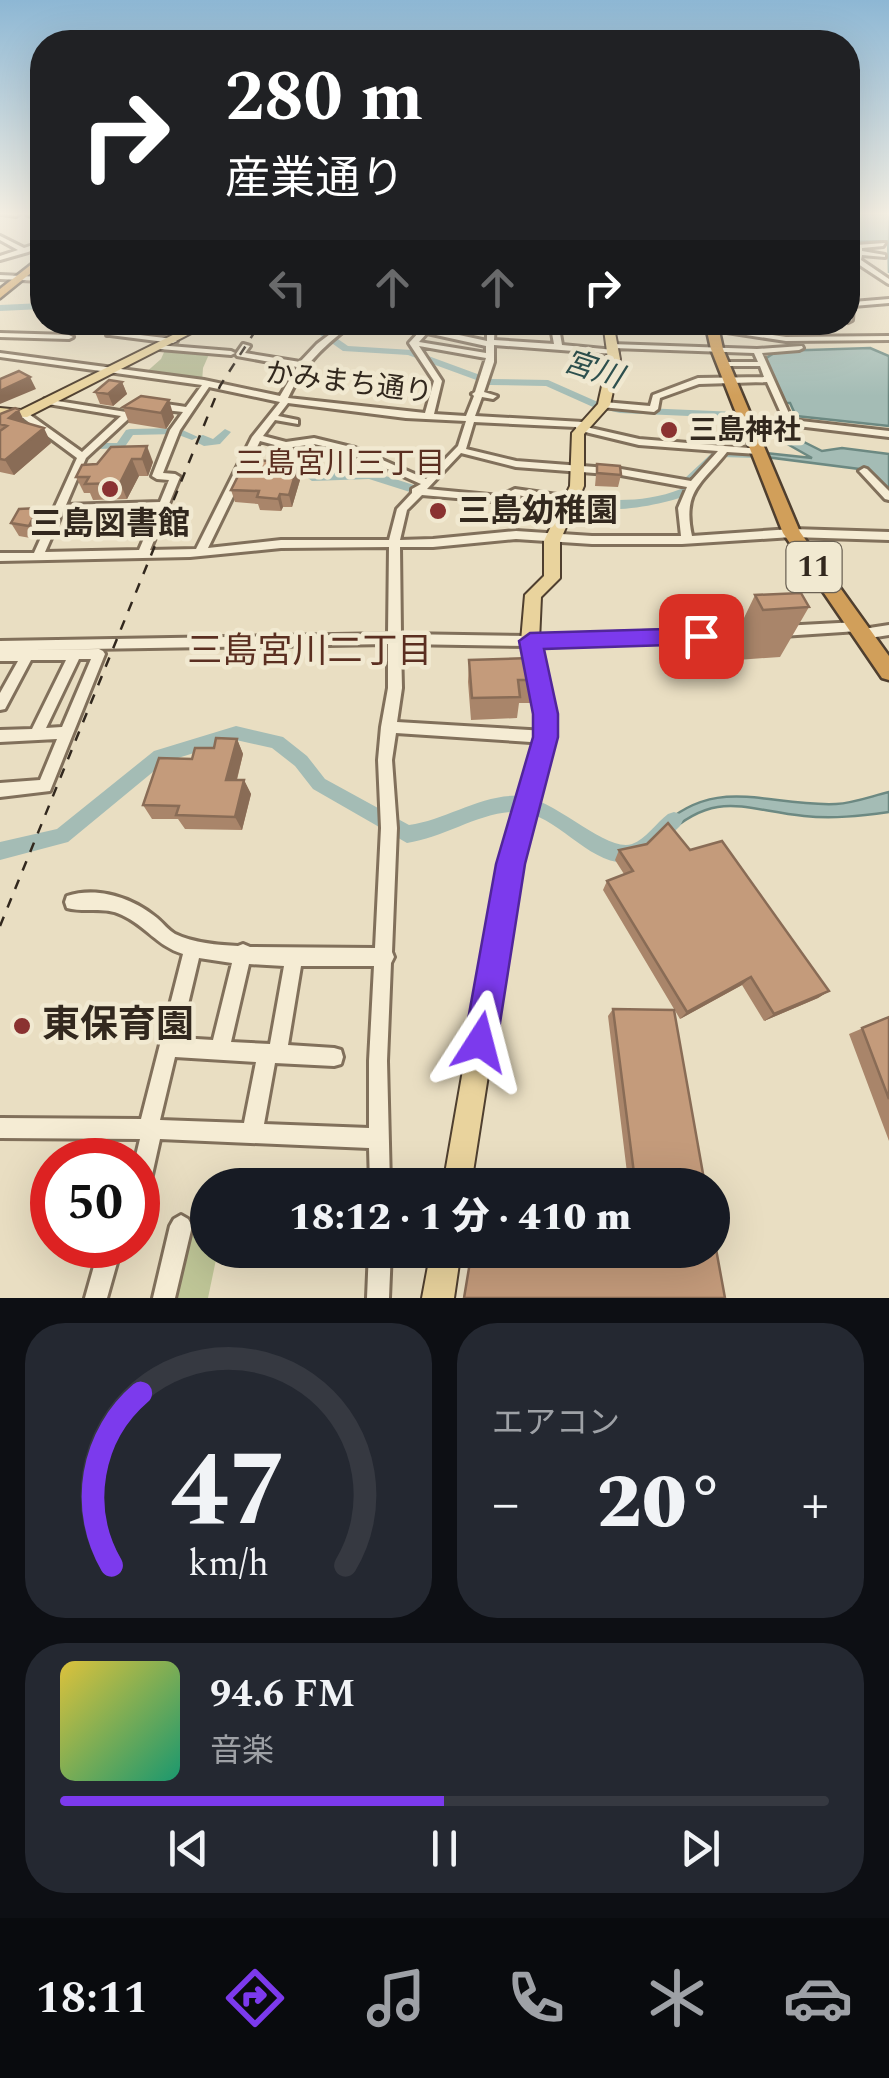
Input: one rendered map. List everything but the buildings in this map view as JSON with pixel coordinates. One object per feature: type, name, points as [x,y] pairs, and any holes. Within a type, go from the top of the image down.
[{"type":"highway","points":[[0,295],[7,280]]},
{"type":"highway","name":"11","points":[[714,335],[792,532],[889,672]]},
{"type":"main road","points":[[0,412],[24,414],[184,335]]},
{"type":"main road","points":[[460,1168],[510,864],[546,737],[530,641],[533,595],[552,578],[550,551],[577,486],[581,427],[602,407],[614,345],[611,335]]},
{"type":"main road","points":[[438,1298],[443,1268]]},
{"type":"street","points":[[860,292],[889,301]]},
{"type":"street","points":[[0,335],[68,337]]},
{"type":"street","points":[[131,335],[173,341]]},
{"type":"street","points":[[200,552],[256,438],[285,400],[301,365],[330,335]]},
{"type":"street","points":[[417,350],[425,335]]},
{"type":"street","points":[[462,335],[490,343],[558,347],[614,345],[758,351],[799,348],[800,339]]},
{"type":"street","points":[[380,1168],[378,1061],[385,957],[385,760],[395,688],[394,544],[402,509],[420,486],[459,450],[491,356],[490,335]]},
{"type":"street","points":[[556,335],[558,347]]},
{"type":"street","points":[[773,335],[800,339],[889,336]]},
{"type":"street","points":[[195,350],[214,339]]},
{"type":"street","points":[[246,346],[240,354],[301,365]]},
{"type":"street","points":[[160,347],[231,353]]},
{"type":"street","points":[[417,350],[491,356]]},
{"type":"street","points":[[417,350],[438,382],[428,416]]},
{"type":"street","points":[[758,351],[790,422]]},
{"type":"street","name":"かみまち通り","points":[[0,355],[207,384],[285,400],[581,427],[638,442],[722,452],[758,451]]},
{"type":"street","points":[[602,407],[654,409],[656,397],[726,371],[764,364]]},
{"type":"street","points":[[726,371],[770,379]]},
{"type":"street","points":[[143,554],[175,477],[158,476],[175,431],[207,384]]},
{"type":"street","points":[[476,394],[493,396]]},
{"type":"street","points":[[48,401],[128,414]]},
{"type":"street","points":[[38,556],[82,457],[128,414],[147,405],[187,410]]},
{"type":"street","points":[[0,428],[24,414],[82,457]]},
{"type":"street","points":[[273,418],[294,422]]},
{"type":"street","points":[[750,423],[790,422],[889,434]]},
{"type":"street","points":[[256,438],[283,444],[314,440],[333,445],[420,486],[502,499],[515,492],[571,500]]},
{"type":"street","points":[[459,450],[516,464],[578,468],[687,484]]},
{"type":"street","points":[[688,539],[682,520],[687,484],[722,452]]},
{"type":"street","points":[[864,472],[889,497]]},
{"type":"street","points":[[60,508],[163,505]]},
{"type":"street","points":[[0,557],[200,552],[280,544],[394,544],[558,534],[592,540],[792,532],[889,536]]},
{"type":"street","points":[[1,649],[211,642],[530,641],[889,630]]},
{"type":"street","points":[[135,636],[242,633],[278,641]]},
{"type":"street","points":[[0,790],[45,786],[99,654],[27,655],[1,649]]},
{"type":"street","points":[[36,734],[74,654]]},
{"type":"street","points":[[0,705],[27,655]]},
{"type":"street","points":[[388,727],[546,737]]},
{"type":"street","points":[[0,736],[67,732]]},
{"type":"street","points":[[72,902],[110,900],[172,942],[194,948],[243,954],[385,957]]},
{"type":"street","points":[[148,1138],[194,948]]},
{"type":"street","points":[[220,1050],[243,954]]},
{"type":"street","points":[[252,1133],[294,955]]},
{"type":"street","points":[[168,1047],[334,1057]]},
{"type":"street","points":[[0,1128],[380,1138]]},
{"type":"street","points":[[164,1298],[181,1226]]},
{"type":"street","points":[[96,1298],[105,1268]]},
{"type":"street","points":[[378,1298],[379,1268]]},
{"type":"green space","points":[[165,350],[210,352],[202,382],[143,375]]},
{"type":"green space","points":[[190,1221],[190,1268],[214,1268],[208,1298],[170,1298]]},
{"type":"water","points":[[870,348],[889,356],[889,426],[796,416],[765,359],[777,351]]},
{"type":"water","points":[[774,427],[822,451],[842,448],[889,454],[889,492],[867,470],[766,457],[765,453],[812,458],[761,429]]},
{"type":"water","points":[[889,792],[889,812],[815,817],[747,807],[716,807],[684,821],[666,835],[658,829],[680,812],[722,797],[836,804]]},
{"type":"waterway","name":"宮川","points":[[0,308],[30,307]]},
{"type":"waterway","name":"宮川","points":[[326,335],[346,349],[409,352],[490,382],[548,383],[597,405],[620,410],[737,415],[768,428]]},
{"type":"waterway","points":[[99,446],[120,446],[130,432],[178,431],[192,437]]},
{"type":"waterway","points":[[203,438],[204,443],[216,442],[225,432]]},
{"type":"waterway","points":[[282,446],[279,460],[298,466],[312,477],[370,475],[413,489]]},
{"type":"waterway","points":[[574,501],[617,505],[659,500],[687,491],[688,482],[718,453],[754,455]]},
{"type":"waterway","points":[[0,851],[62,836],[160,756],[236,733],[277,742],[301,761],[319,784],[407,834],[492,808],[520,804],[551,814],[597,844],[625,854],[643,848],[674,820]]},
{"type":"railway","points":[[0,926],[220,386],[253,335]]},
{"type":"place","name":"三島神社","points":[[669,430]]},
{"type":"place","name":"三島図書館","points":[[110,489]]},
{"type":"place","name":"三島幼稚園","points":[[438,511]]},
{"type":"place","name":"東保育園","points":[[22,1026]]},
{"type":"district","name":"三島宮川三丁目","points":[[340,464]]},
{"type":"district","name":"三島宮川二丁目","points":[[310,651]]},
{"type":"route","points":[[480,1042],[510,864],[546,737],[530,641],[701,636]]}]
